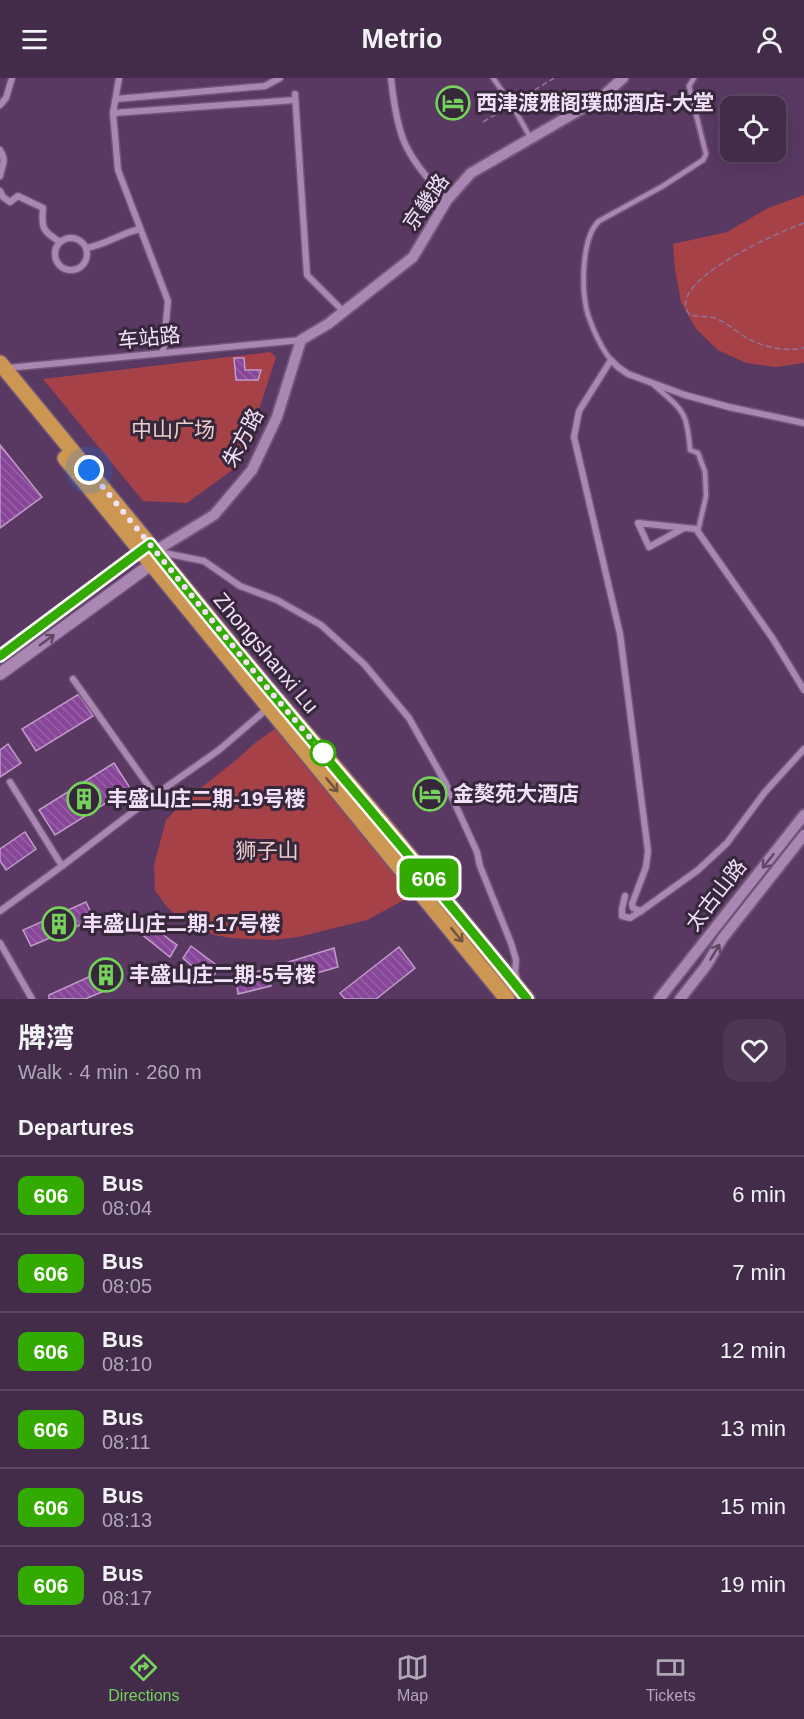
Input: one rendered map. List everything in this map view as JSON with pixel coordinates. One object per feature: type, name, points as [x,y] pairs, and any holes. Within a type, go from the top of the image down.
[{"type":"main road","points":[[1,369],[152,553]]},
{"type":"main road","name":"Zhongshanxi Lu","points":[[1,369],[89,470],[269,708],[507,999]]},
{"type":"main road","name":"Zhongshanxi Lu","points":[[152,553],[388,830],[524,995]]},
{"type":"main road","name":"朱方路","points":[[0,656],[152,553]]},
{"type":"main road","name":"朱方路","points":[[0,674],[152,553]]},
{"type":"street","points":[[0,105],[6,98],[12,78]]},
{"type":"street","points":[[119,78],[113,113],[118,170],[168,302],[163,353]]},
{"type":"street","points":[[116,99],[265,86],[280,78]]},
{"type":"street","points":[[391,78],[393,101],[404,140],[420,169],[447,200]]},
{"type":"street","name":"京畿路","points":[[301,340],[328,324],[413,257],[447,200],[471,173],[602,96],[623,78]]},
{"type":"street","points":[[113,113],[295,97],[307,275],[343,311]]},
{"type":"street","points":[[0,150],[4,165],[0,176]]},
{"type":"street","points":[[0,191],[3,197],[10,202],[18,196],[43,208],[43,228],[60,242]]},
{"type":"street","points":[[86,248],[99,246],[126,232],[140,229]]},
{"type":"street","points":[[68,238],[74,238],[83,243],[86,248],[87,258],[81,267],[67,270],[55,259],[56,248],[60,242],[68,238]]},
{"type":"street","name":"车站路","points":[[1,369],[301,340]]},
{"type":"street","name":"朱方路","points":[[152,553],[214,515],[252,470],[277,417],[301,340]]},
{"type":"street","points":[[641,911],[633,909],[632,904],[646,867],[648,851],[620,634],[574,437],[579,411],[611,360],[628,374],[685,395],[804,423]]},
{"type":"street","points":[[684,528],[649,547],[638,523],[696,529],[698,531],[773,639],[804,690]]},
{"type":"street","points":[[152,553],[204,561],[240,586],[277,600],[321,626],[372,673],[409,718],[445,782],[477,852],[480,866],[511,943],[516,960],[515,972],[524,995]]},
{"type":"street","points":[[73,679],[155,795]]},
{"type":"street","points":[[0,911],[219,750],[269,708]]},
{"type":"street","points":[[625,896],[622,916],[630,918],[698,870],[727,843],[765,792],[804,748]]},
{"type":"street","points":[[10,782],[62,866]]},
{"type":"street","name":"太古山路","points":[[659,999],[804,815]]},
{"type":"street","name":"太古山路","points":[[680,999],[706,966],[722,939],[804,835]]},
{"type":"street","points":[[0,943],[32,999]]},
{"type":"lane","points":[[493,78],[530,137]]},
{"type":"lane","points":[[611,360],[588,315],[584,280],[589,238],[599,221],[663,186],[703,160],[706,154],[689,86],[694,78]]},
{"type":"lane","points":[[652,383],[682,410],[688,423],[690,450],[698,453],[705,472],[706,496],[698,531]]},
{"type":"path","points":[[483,122],[554,78]]},
{"type":"path","points":[[804,223],[777,234],[720,264],[692,289],[685,306],[689,314],[718,319],[763,345],[788,349],[804,348]]},
{"type":"green space","points":[[804,195],[804,363],[776,367],[746,363],[718,350],[696,329],[681,302],[673,244],[727,232],[768,208]]},
{"type":"green space","name":"中山广场","points":[[270,352],[276,357],[238,466],[187,503],[143,501],[43,379]]},
{"type":"green space","name":"狮子山","points":[[282,724],[410,893],[404,900],[367,920],[298,937],[272,940],[214,935],[181,919],[167,907],[155,891],[154,865],[166,820],[183,802]]},
{"type":"building","points":[[234,358],[244,358],[245,370],[261,370],[258,380],[236,380]]},
{"type":"building","points":[[0,445],[42,497],[0,528]]},
{"type":"building","points":[[79,694],[93,716],[36,751],[22,729]]},
{"type":"building","points":[[8,744],[21,763],[0,777],[0,750]]},
{"type":"building","name":"丰盛山庄二期-19号楼","points":[[114,763],[130,788],[55,835],[39,810]]},
{"type":"building","points":[[25,832],[36,849],[6,870],[0,861],[0,849]]},
{"type":"building","name":"丰盛山庄二期-17号楼","points":[[86,902],[94,919],[31,946],[23,930]]},
{"type":"building","points":[[146,922],[177,945],[170,957],[140,933]]},
{"type":"building","points":[[191,946],[219,967],[210,982],[183,958]]},
{"type":"building","points":[[399,947],[415,968],[376,999],[345,999],[340,993]]},
{"type":"building","points":[[334,948],[338,967],[285,982],[279,965]]},
{"type":"building","name":"丰盛山庄二期-5号楼","points":[[117,964],[119,985],[85,999],[49,999],[49,995]]},
{"type":"building","points":[[265,969],[271,986],[238,994],[236,978]]},
{"type":"bus line","name":"606","points":[[0,656],[150,544],[527,999]]},
{"type":"place","name":"西津渡雅阁璞邸酒店-大堂","points":[[453,103]]},
{"type":"place","name":"金獒苑大酒店","points":[[430,794]]},
{"type":"place","name":"丰盛山庄二期-19号楼","points":[[84,799]]},
{"type":"place","name":"丰盛山庄二期-17号楼","points":[[59,924]]},
{"type":"place","name":"丰盛山庄二期-5号楼","points":[[106,975]]},
{"type":"route","points":[[89,470],[325,755],[323,753]]}]
